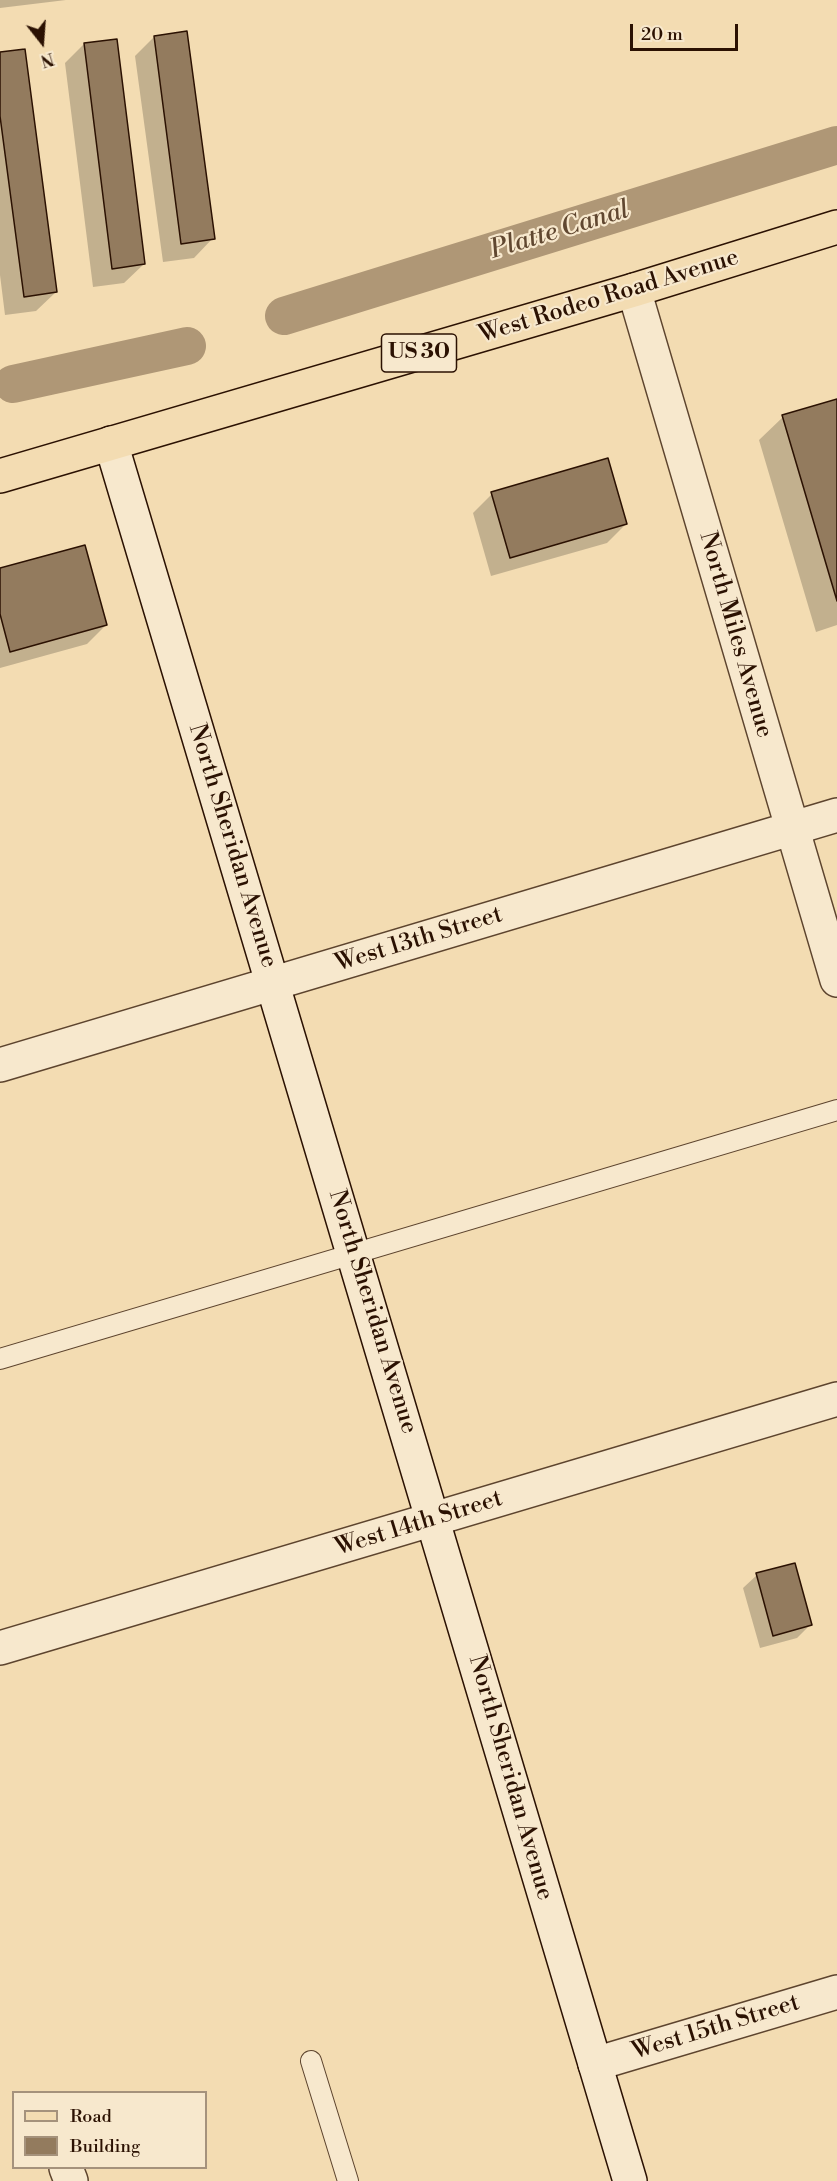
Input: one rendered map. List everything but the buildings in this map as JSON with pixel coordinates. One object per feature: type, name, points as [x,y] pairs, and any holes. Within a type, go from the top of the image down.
[{"type":"main road","name":"West Rodeo Road Avenue","points":[[3,470],[111,443],[634,290],[837,227]]},
{"type":"street","name":"North Miles Avenue","points":[[634,290],[837,980]]},
{"type":"street","name":"North Sheridan Avenue","points":[[111,443],[630,2181]]},
{"type":"street","name":"West 13th Street","points":[[0,1065],[837,815]]},
{"type":"street","name":"West 14th Street","points":[[0,1648],[837,1399]]},
{"type":"street","name":"West 15th Street","points":[[595,2064],[837,1992]]},
{"type":"lane","points":[[0,1359],[837,1110]]},
{"type":"lane","points":[[311,2061],[348,2181]]},
{"type":"waterway","name":"Platte Canal","points":[[284,316],[837,145]]},
{"type":"waterway","points":[[13,384],[187,346]]}]
